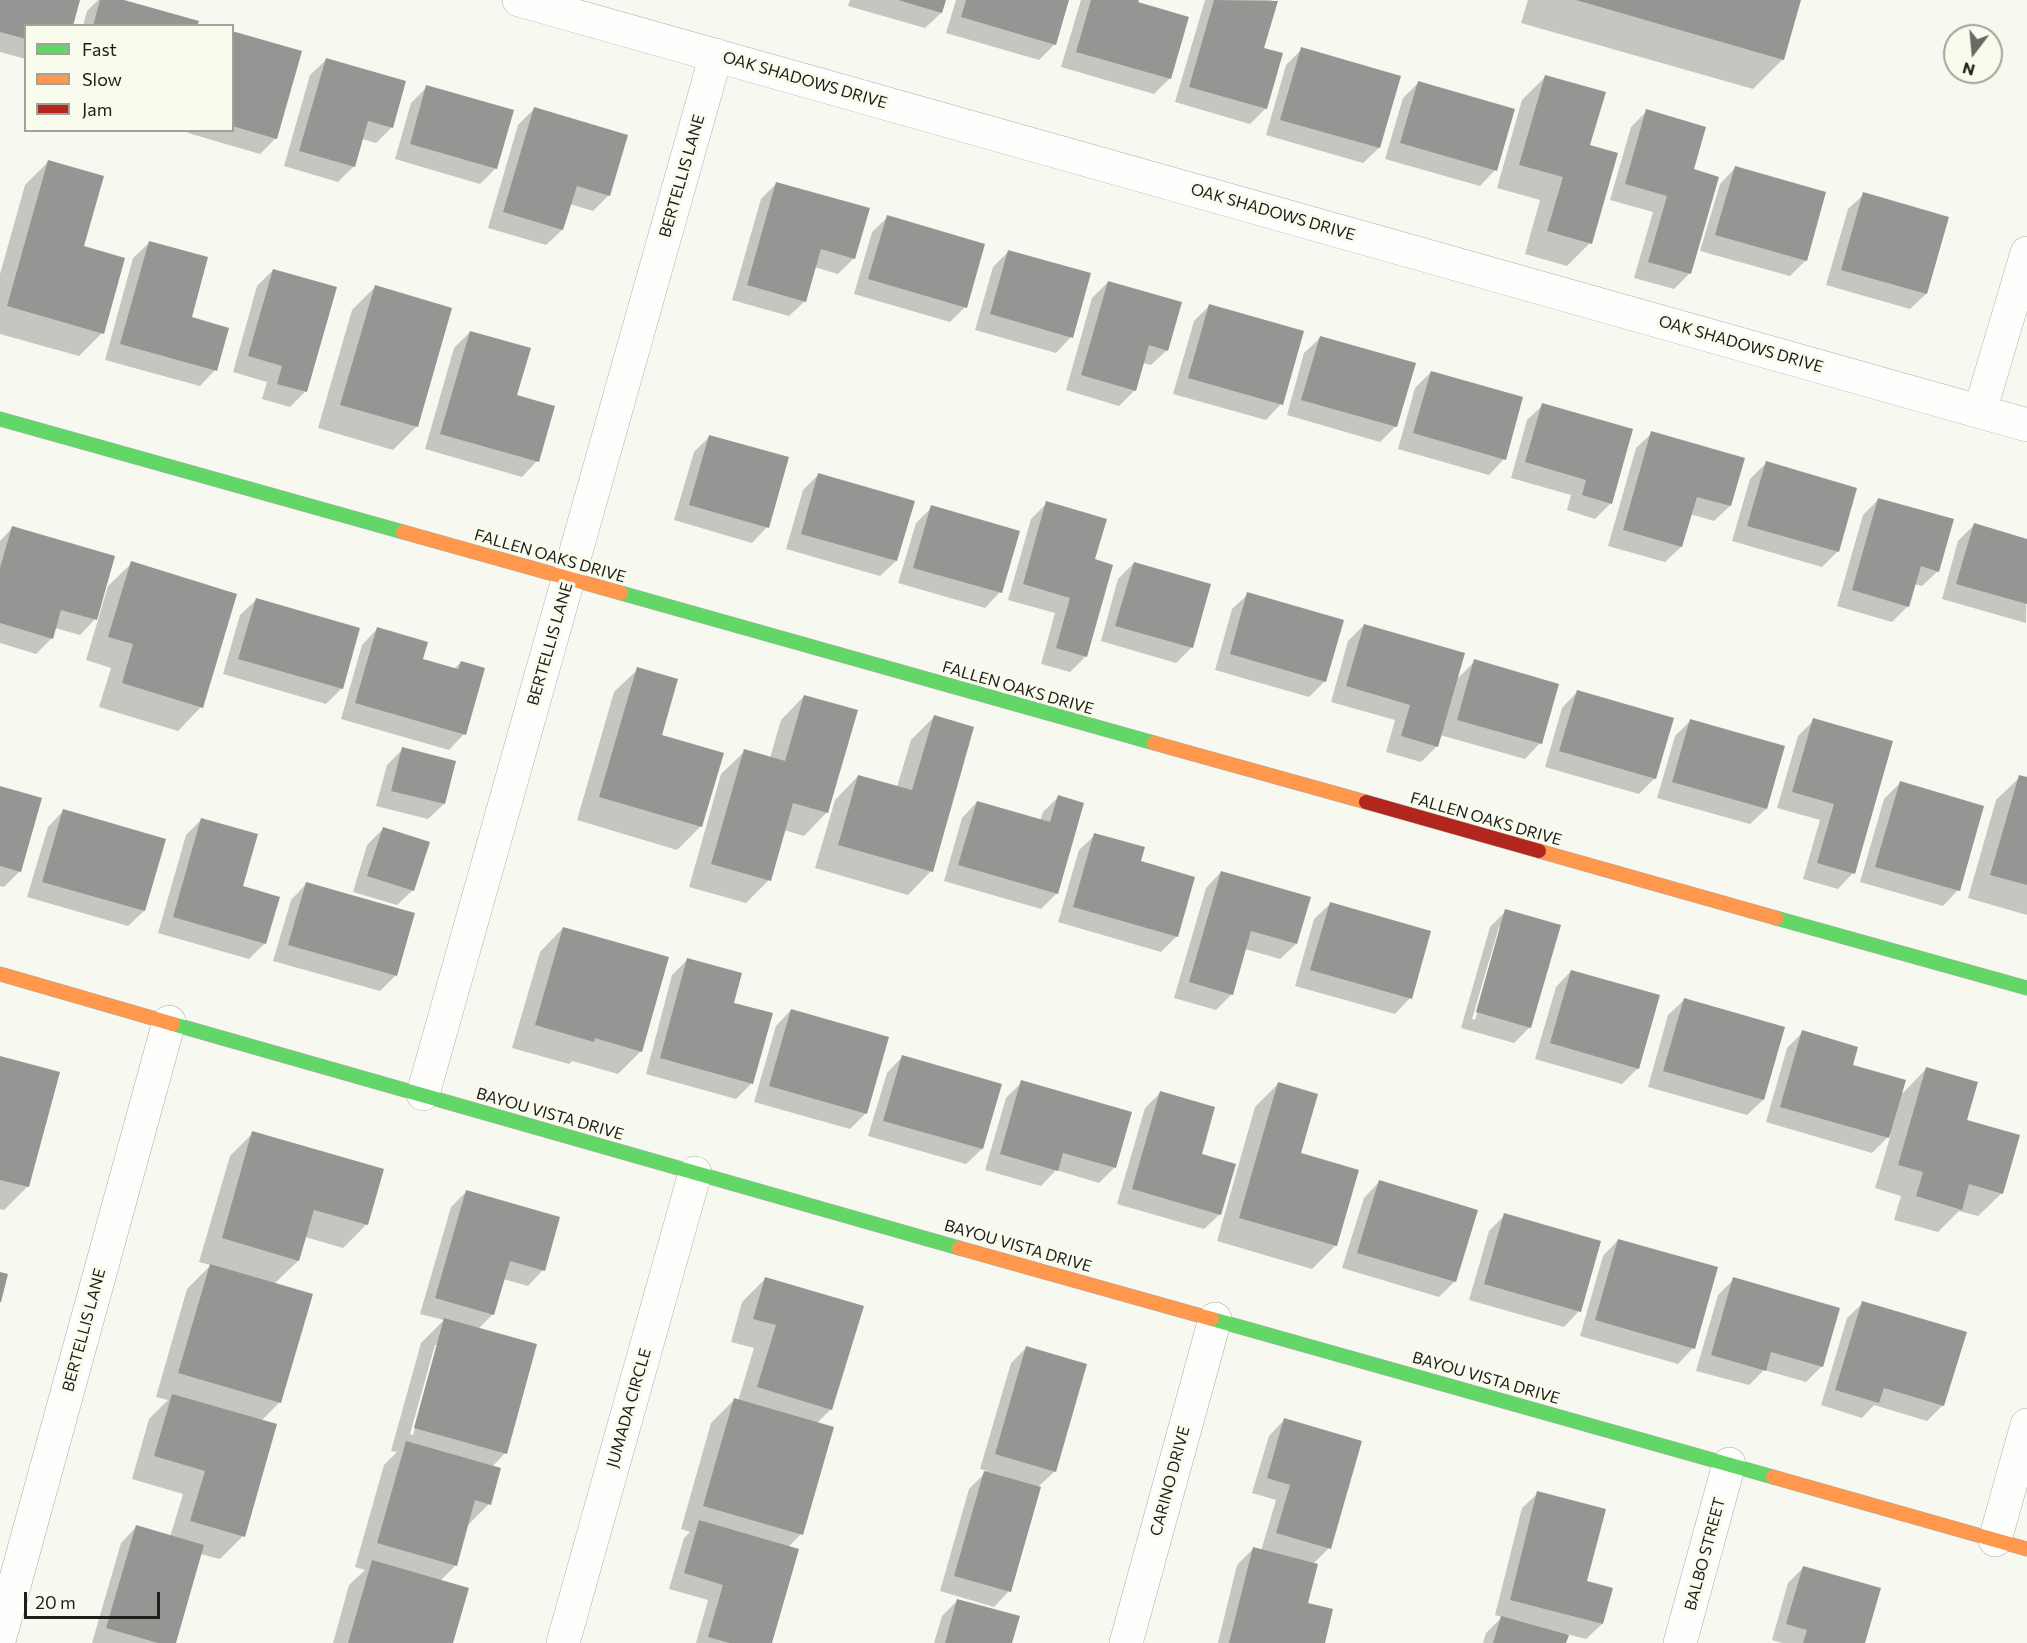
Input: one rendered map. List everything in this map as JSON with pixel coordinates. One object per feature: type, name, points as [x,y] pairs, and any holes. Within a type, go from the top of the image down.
[{"type":"street","name":"OAK SHADOWS DRIVE","points":[[519,0],[2027,424]]},
{"type":"street","name":"BERTELLIS LANE","points":[[423,1094],[716,55]]},
{"type":"street","points":[[1980,411],[2027,253]]},
{"type":"street","name":"FALLEN OAKS DRIVE","points":[[0,419],[2027,988]]},
{"type":"street","name":"BAYOU VISTA DRIVE","points":[[0,974],[2027,1549]]},
{"type":"street","name":"BERTELLIS LANE","points":[[0,1637],[169,1022]]},
{"type":"street","name":"JUMADA CIRCLE","points":[[563,1643],[695,1173]]},
{"type":"street","name":"CARINO DRIVE","points":[[1126,1643],[1215,1318]]},
{"type":"street","points":[[1995,1540],[2027,1425]]},
{"type":"street","name":"BALBO STREET","points":[[1680,1643],[1729,1464]]},
{"type":"building","points":[[0,0],[80,0],[74,24],[24,24],[24,38],[0,32]]},
{"type":"building","points":[[100,0],[124,0],[199,21],[198,24],[94,24]]},
{"type":"building","points":[[898,0],[946,0],[942,13]]},
{"type":"building","points":[[966,0],[1069,0],[1056,45],[961,17]]},
{"type":"building","points":[[1091,0],[1139,0],[1138,2],[1189,17],[1171,79],[1076,52]]},
{"type":"building","points":[[1214,0],[1278,1],[1264,48],[1283,53],[1267,109],[1189,87]]},
{"type":"building","points":[[1576,0],[1801,0],[1784,60]]},
{"type":"building","points":[[234,32],[302,51],[277,139],[234,127]]},
{"type":"building","points":[[1301,47],[1401,76],[1380,148],[1280,120]]},
{"type":"building","points":[[326,58],[406,81],[393,128],[368,121],[355,167],[299,151]]},
{"type":"building","points":[[1545,75],[1606,92],[1590,145],[1618,153],[1592,244],[1547,231],[1563,177],[1519,165]]},
{"type":"building","points":[[1418,81],[1515,109],[1497,171],[1400,143]]},
{"type":"building","points":[[426,85],[514,110],[497,169],[410,144]]},
{"type":"building","points":[[534,107],[628,135],[610,196],[577,186],[563,230],[503,212]]},
{"type":"building","points":[[1646,109],[1706,127],[1694,169],[1719,177],[1691,274],[1648,262],[1667,196],[1625,184]]},
{"type":"building","points":[[48,160],[104,176],[84,246],[125,258],[104,334],[7,306]]},
{"type":"building","points":[[1735,166],[1826,192],[1807,261],[1715,235]]},
{"type":"building","points":[[776,182],[870,208],[855,259],[821,249],[806,302],[747,285]]},
{"type":"building","points":[[1863,192],[1949,217],[1927,294],[1841,270]]},
{"type":"building","points":[[887,215],[985,244],[967,308],[868,279]]},
{"type":"building","points":[[149,241],[208,257],[192,317],[229,328],[217,371],[120,344]]},
{"type":"building","points":[[1008,250],[1091,273],[1073,338],[990,314]]},
{"type":"building","points":[[273,269],[337,287],[307,392],[277,384],[282,366],[248,356]]},
{"type":"building","points":[[1108,281],[1182,302],[1168,351],[1149,345],[1136,391],[1081,375]]},
{"type":"building","points":[[375,285],[452,308],[418,427],[340,405]]},
{"type":"building","points":[[1209,304],[1304,331],[1283,405],[1188,378]]},
{"type":"building","points":[[470,331],[531,348],[517,395],[555,406],[539,462],[440,434]]},
{"type":"building","points":[[1320,336],[1416,363],[1397,427],[1301,400]]},
{"type":"building","points":[[1431,371],[1523,397],[1506,460],[1413,433]]},
{"type":"building","points":[[1542,403],[1633,429],[1612,504],[1582,495],[1586,480],[1525,462]]},
{"type":"building","points":[[1651,431],[1745,458],[1731,506],[1697,497],[1682,547],[1623,530]]},
{"type":"building","points":[[709,435],[789,457],[769,528],[689,505]]},
{"type":"building","points":[[1766,461],[1857,488],[1839,552],[1747,526]]},
{"type":"building","points":[[818,473],[915,501],[897,561],[801,534]]},
{"type":"building","points":[[1878,498],[1954,519],[1939,572],[1921,566],[1909,607],[1852,590]]},
{"type":"building","points":[[1046,501],[1107,519],[1095,559],[1113,565],[1087,657],[1056,648],[1070,598],[1023,584]]},
{"type":"building","points":[[931,505],[1020,531],[1002,593],[913,568]]},
{"type":"building","points":[[1974,523],[2027,539],[2027,604],[1956,584]]},
{"type":"building","points":[[12,526],[115,556],[97,620],[61,610],[53,639],[0,623],[0,568]]},
{"type":"building","points":[[131,561],[237,594],[203,708],[122,683],[133,644],[108,637]]},
{"type":"building","points":[[1134,562],[1211,584],[1193,648],[1115,626]]},
{"type":"building","points":[[1247,592],[1344,620],[1326,682],[1230,654]]},
{"type":"building","points":[[256,598],[360,628],[343,689],[238,659]]},
{"type":"building","points":[[1364,624],[1465,653],[1438,747],[1401,736],[1410,705],[1346,686]]},
{"type":"building","points":[[377,627],[428,642],[423,659],[458,669],[461,661],[485,668],[466,735],[355,703]]},
{"type":"building","points":[[1474,659],[1559,684],[1542,744],[1457,720]]},
{"type":"building","points":[[637,667],[678,679],[662,735],[724,753],[702,827],[599,797]]},
{"type":"building","points":[[1577,690],[1674,718],[1656,779],[1559,751]]},
{"type":"building","points":[[804,695],[858,710],[828,813],[793,803],[771,881],[711,864],[744,749],[785,761]]},
{"type":"building","points":[[934,715],[974,727],[933,872],[838,845],[858,775],[912,790]]},
{"type":"building","points":[[1813,718],[1893,741],[1855,874],[1817,863],[1834,804],[1792,792]]},
{"type":"building","points":[[1690,719],[1785,746],[1767,809],[1672,782]]},
{"type":"building","points":[[402,747],[456,761],[445,804],[391,791]]},
{"type":"building","points":[[2019,775],[2027,777],[2027,885],[1990,875]]},
{"type":"building","points":[[1900,781],[1984,806],[1960,891],[1875,867]]},
{"type":"building","points":[[0,786],[42,798],[21,872],[0,866]]},
{"type":"building","points":[[1058,795],[1084,803],[1058,894],[958,865],[977,801],[1050,822]]},
{"type":"building","points":[[63,809],[166,839],[145,911],[42,882]]},
{"type":"building","points":[[201,818],[258,834],[243,886],[280,897],[266,944],[173,917]]},
{"type":"building","points":[[383,827],[430,842],[414,891],[367,876]]},
{"type":"building","points":[[1094,833],[1145,847],[1141,861],[1195,877],[1178,937],[1073,907]]},
{"type":"building","points":[[1221,871],[1311,897],[1297,944],[1251,931],[1233,995],[1189,982]]},
{"type":"building","points":[[306,882],[415,913],[397,976],[288,945]]},
{"type":"building","points":[[1330,902],[1431,931],[1412,999],[1310,970]]},
{"type":"building","points":[[1505,909],[1561,925],[1531,1028],[1476,1012]]},
{"type":"building","points":[[563,927],[669,957],[642,1052],[595,1038],[594,1042],[535,1025]]},
{"type":"building","points":[[687,958],[742,973],[734,1003],[773,1013],[753,1084],[660,1058]]},
{"type":"building","points":[[1571,970],[1660,995],[1639,1069],[1550,1043]]},
{"type":"building","points":[[1684,998],[1785,1027],[1764,1100],[1663,1071]]},
{"type":"building","points":[[791,1009],[889,1037],[867,1114],[769,1086]]},
{"type":"building","points":[[1802,1030],[1858,1047],[1853,1065],[1906,1080],[1889,1138],[1780,1107]]},
{"type":"building","points":[[902,1055],[1002,1084],[983,1149],[883,1121]]},
{"type":"building","points":[[0,1056],[60,1072],[29,1187],[0,1180]]},
{"type":"building","points":[[1926,1067],[1978,1082],[1967,1120],[2020,1135],[2003,1194],[1969,1184],[1962,1210],[1916,1196],[1923,1172],[1898,1165]]},
{"type":"building","points":[[1021,1080],[1132,1112],[1116,1168],[1063,1153],[1058,1171],[1000,1154]]},
{"type":"building","points":[[1278,1082],[1318,1094],[1301,1153],[1359,1170],[1337,1246],[1239,1218]]},
{"type":"building","points":[[1160,1091],[1215,1107],[1202,1154],[1236,1164],[1221,1215],[1132,1189]]},
{"type":"building","points":[[252,1131],[384,1169],[368,1225],[314,1210],[299,1261],[222,1238]]},
{"type":"building","points":[[1379,1180],[1478,1210],[1456,1282],[1357,1253]]},
{"type":"building","points":[[466,1190],[560,1217],[545,1271],[510,1261],[494,1315],[435,1298]]},
{"type":"building","points":[[1504,1213],[1601,1241],[1581,1312],[1484,1284]]},
{"type":"building","points":[[1618,1239],[1718,1267],[1695,1349],[1595,1320]]},
{"type":"building","points":[[210,1264],[313,1294],[281,1403],[178,1373]]},
{"type":"building","points":[[0,1272],[8,1274],[1,1302],[0,1302]]},
{"type":"building","points":[[765,1277],[864,1306],[832,1410],[757,1387],[776,1325],[753,1319]]},
{"type":"building","points":[[1733,1277],[1840,1308],[1823,1367],[1771,1352],[1766,1371],[1711,1355]]},
{"type":"building","points":[[1862,1301],[1967,1332],[1944,1406],[1884,1388],[1879,1403],[1835,1390]]},
{"type":"building","points":[[444,1318],[537,1344],[507,1454],[414,1428]]},
{"type":"building","points":[[1026,1346],[1087,1364],[1056,1472],[995,1454]]},
{"type":"building","points":[[172,1394],[277,1424],[245,1537],[190,1521],[205,1471],[154,1456]]},
{"type":"building","points":[[734,1398],[834,1427],[803,1535],[703,1506]]},
{"type":"building","points":[[1284,1418],[1362,1441],[1331,1549],[1276,1533],[1290,1485],[1267,1478]]},
{"type":"building","points":[[406,1441],[501,1468],[491,1505],[475,1500],[457,1566],[377,1543]]},
{"type":"building","points":[[984,1471],[1041,1487],[1011,1592],[954,1576]]},
{"type":"building","points":[[1537,1491],[1606,1509],[1587,1581],[1613,1588],[1603,1624],[1510,1600]]},
{"type":"building","points":[[699,1520],[799,1549],[772,1643],[730,1643],[708,1637],[723,1585],[684,1573]]},
{"type":"building","points":[[136,1525],[204,1545],[176,1643],[158,1643],[106,1628]]},
{"type":"building","points":[[1253,1547],[1318,1564],[1308,1603],[1333,1609],[1325,1643],[1229,1643]]},
{"type":"building","points":[[372,1560],[469,1588],[453,1643],[348,1643]]},
{"type":"building","points":[[1803,1566],[1881,1588],[1865,1643],[1803,1643],[1807,1630],[1786,1624]]},
{"type":"building","points":[[957,1599],[1020,1616],[1012,1643],[945,1643]]},
{"type":"building","points":[[1501,1616],[1569,1635],[1566,1643],[1493,1643]]},
{"type":"traffic: fast","points":[[0,419],[403,532]]},
{"type":"traffic: fast","points":[[621,593],[1154,743]]},
{"type":"traffic: fast","points":[[1776,918],[2027,988]]},
{"type":"traffic: fast","points":[[173,1024],[959,1248]]},
{"type":"traffic: fast","points":[[1212,1319],[1773,1477]]},
{"type":"traffic: slow","points":[[403,532],[621,593]]},
{"type":"traffic: slow","points":[[1154,743],[1366,802]]},
{"type":"traffic: slow","points":[[1539,851],[1776,918]]},
{"type":"traffic: slow","points":[[0,974],[173,1024]]},
{"type":"traffic: slow","points":[[959,1248],[1212,1319]]},
{"type":"traffic: slow","points":[[1773,1477],[2027,1549]]},
{"type":"traffic: jam","points":[[1366,802],[1539,851]]}]
